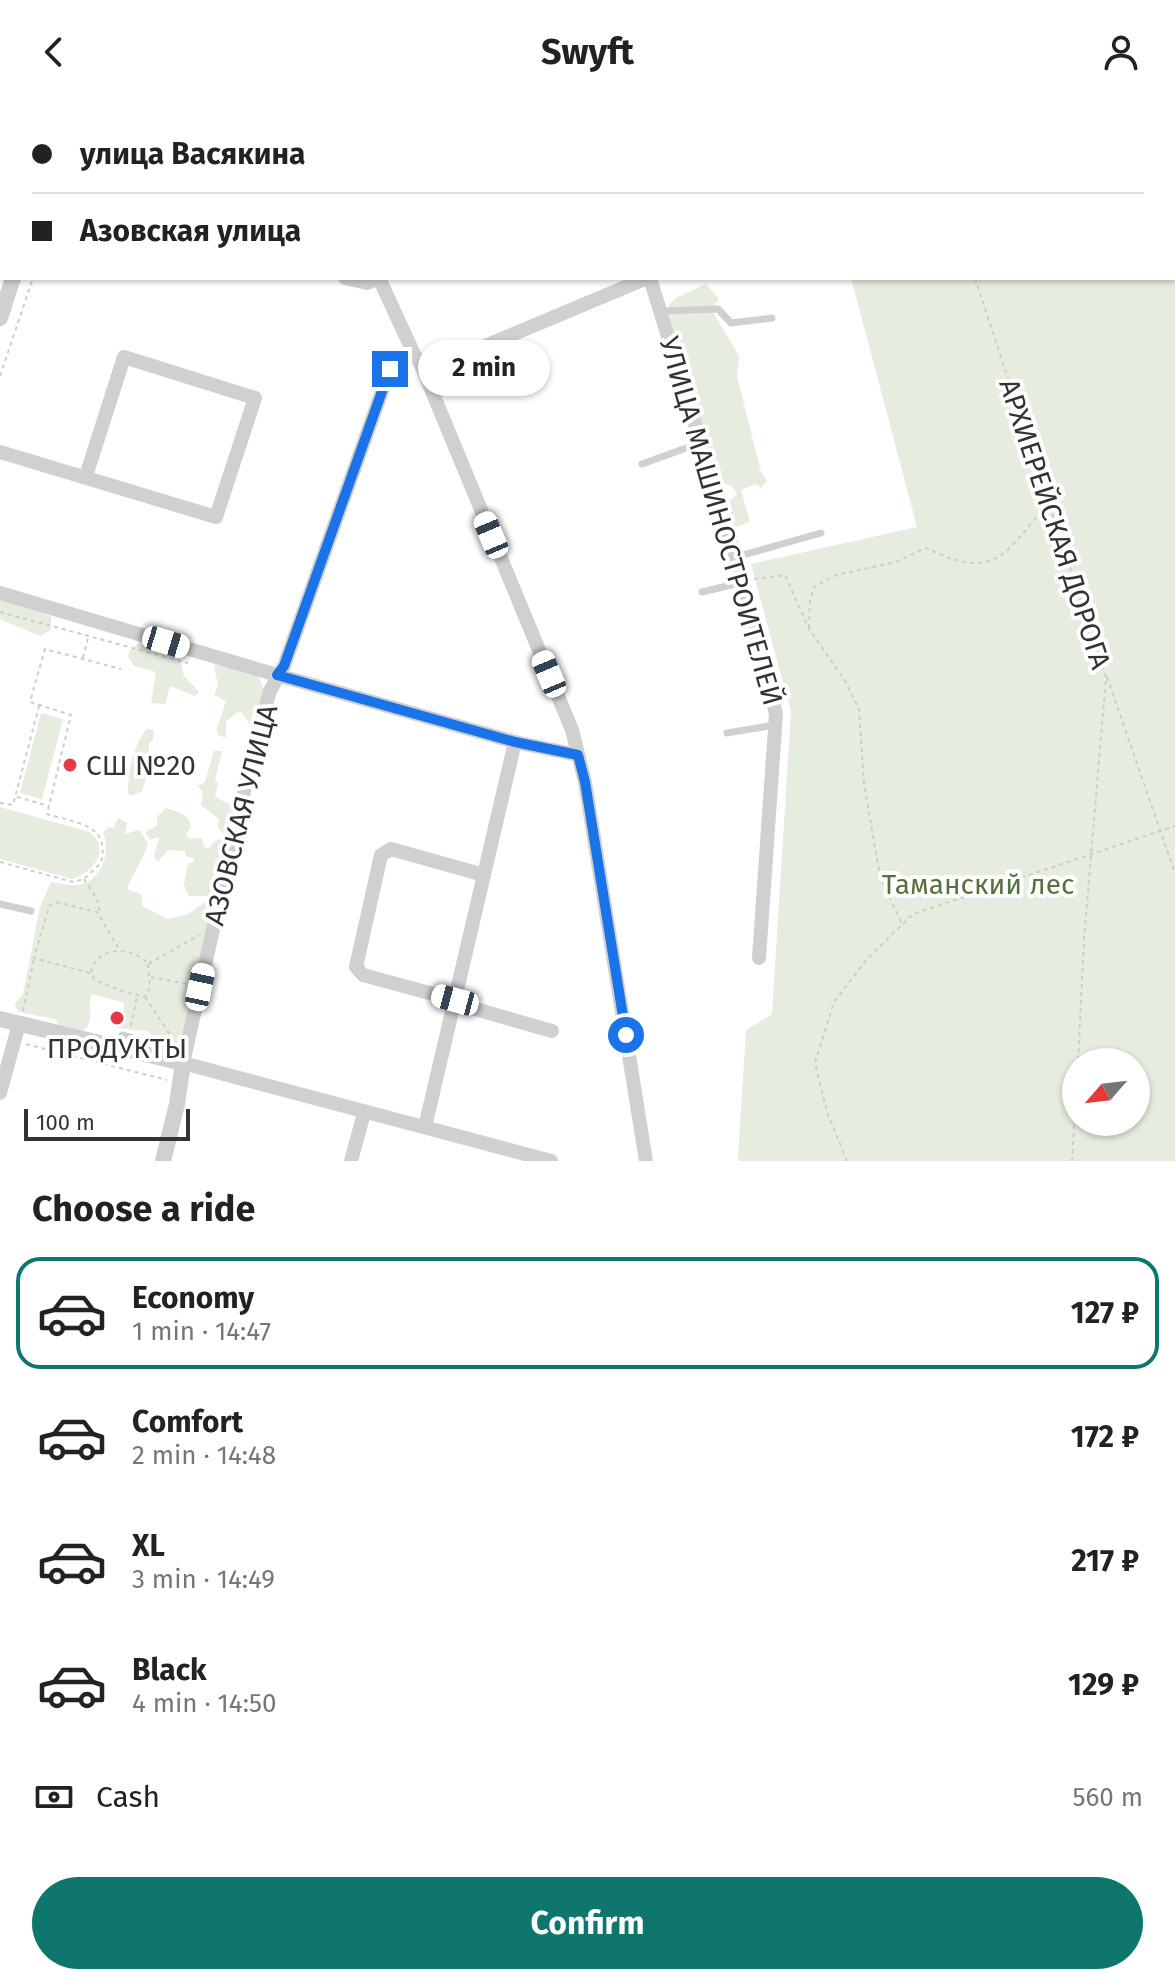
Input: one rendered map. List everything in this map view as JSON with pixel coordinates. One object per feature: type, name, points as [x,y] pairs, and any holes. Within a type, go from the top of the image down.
[{"type":"street","points":[[0,318],[12,280]]},
{"type":"street","points":[[354,280],[367,283],[374,280]]},
{"type":"street","points":[[380,280],[422,367],[572,730],[585,782],[646,1161]]},
{"type":"street","points":[[422,367],[466,354],[644,280]]},
{"type":"street","name":"УЛИЦА МАШИНОСТРОИТЕЛЕЙ","points":[[650,280],[744,582],[777,724],[759,958]]},
{"type":"street","name":"АЗОВСКАЯ УЛИЦА","points":[[163,1161],[252,756],[277,675],[284,666],[390,369],[413,352]]},
{"type":"street","points":[[0,452],[216,517],[255,398],[124,357],[86,476]]},
{"type":"street","points":[[0,593],[515,742],[578,755]]},
{"type":"street","points":[[425,1127],[515,742]]},
{"type":"street","points":[[484,875],[391,849],[381,855],[356,967],[363,975],[552,1031]]},
{"type":"street","points":[[0,1019],[21,1019],[129,1041],[183,1063],[551,1161]]},
{"type":"street","points":[[0,1093],[21,1019]]},
{"type":"street","points":[[351,1161],[364,1113]]},
{"type":"lane","points":[[661,311],[718,309],[731,323],[772,318]]},
{"type":"lane","points":[[642,464],[701,443]]},
{"type":"lane","points":[[736,557],[821,533]]},
{"type":"lane","points":[[702,592],[744,582]]},
{"type":"lane","points":[[727,733],[777,724]]},
{"type":"lane","points":[[0,904],[31,911]]},
{"type":"path","points":[[0,376],[32,280]]},
{"type":"path","name":"АРХИЕРЕЙСКАЯ ДОРОГА","points":[[976,280],[1106,677],[1079,1048]]},
{"type":"path","points":[[809,629],[810,600],[814,587],[836,575],[886,565],[926,548],[955,559],[990,563],[1007,552],[1049,503]]},
{"type":"path","points":[[744,582],[785,575],[809,629],[844,679],[859,709],[864,784],[880,876],[902,925]]},
{"type":"path","points":[[0,612],[193,664]]},
{"type":"path","points":[[83,659],[88,636]]},
{"type":"path","points":[[0,862],[73,882],[84,879],[101,863],[103,841],[92,829],[47,814],[71,715],[30,702],[45,649],[121,669]]},
{"type":"path","points":[[1106,677],[1175,873]]},
{"type":"path","points":[[0,803],[13,805],[40,705]]},
{"type":"path","points":[[15,797],[49,806]]},
{"type":"path","points":[[847,1161],[827,1112],[815,1063],[834,1002],[867,959],[913,914],[1175,826]]},
{"type":"path","points":[[84,879],[97,899],[100,914],[120,950]]},
{"type":"path","points":[[21,1019],[47,909],[53,903],[100,914]]},
{"type":"path","points":[[148,964],[213,927]]},
{"type":"path","points":[[120,950],[137,953],[148,964],[148,995],[138,996],[95,980],[91,973],[91,968],[101,957],[120,950]]},
{"type":"path","points":[[34,958],[91,973]]},
{"type":"path","points":[[150,977],[200,987]]},
{"type":"path","points":[[129,1041],[138,996]]},
{"type":"path","points":[[1072,1161],[1073,1136]]},
{"type":"green space","name":"Таманский лес","points":[[852,280],[1175,280],[1175,1161],[739,1161],[746,1030],[772,1014],[791,712],[751,564],[917,527]]},
{"type":"green space","points":[[706,284],[719,299],[711,309],[739,356],[737,376],[761,472],[767,481],[761,488],[756,484],[741,490],[750,522],[732,529],[724,506],[737,494],[731,485],[717,483],[670,324],[669,305],[676,298]]},
{"type":"green space","points":[[0,599],[51,616],[51,630],[40,636],[0,619]]},
{"type":"green space","points":[[138,644],[180,660],[184,676],[199,692],[195,696],[170,686],[165,704],[151,703],[156,672],[134,666],[128,656]]},
{"type":"green space","points":[[224,663],[258,674],[266,696],[251,718],[264,725],[259,751],[245,753],[248,745],[258,739],[249,735],[250,725],[242,712],[226,722],[226,738],[218,735],[217,728],[226,701],[214,695],[218,685],[214,665]]},
{"type":"green space","points":[[41,713],[63,719],[42,799],[20,793]]},
{"type":"green space","points":[[147,729],[154,730],[149,751],[141,765],[146,778],[142,791],[132,796],[128,793],[130,768],[138,743]]},
{"type":"green space","points":[[214,751],[222,751],[215,780],[218,783],[215,797],[231,805],[237,800],[212,899],[219,902],[180,1047],[175,1051],[157,1048],[156,1038],[147,1031],[116,1028],[112,1023],[123,1012],[123,1002],[91,994],[90,1018],[83,1031],[59,1025],[55,1019],[19,1012],[14,1005],[23,994],[40,907],[51,882],[78,885],[93,878],[105,857],[103,832],[109,827],[113,828],[118,818],[127,823],[125,834],[139,830],[148,843],[127,889],[142,895],[142,906],[168,919],[188,914],[208,900],[207,896],[189,896],[184,885],[188,864],[194,862],[193,858],[186,856],[185,851],[168,850],[158,862],[154,857],[159,837],[150,840],[145,832],[157,826],[157,817],[166,808],[183,814],[188,820],[191,828],[186,833],[189,839],[202,838],[204,847],[209,848],[216,840],[223,839],[218,827],[219,819],[201,805],[203,792],[198,786],[205,782]]},
{"type":"green space","points":[[0,807],[90,832],[99,846],[97,860],[87,871],[72,879],[0,859]]},
{"type":"place","name":"СШ №20","points":[[70,765]]},
{"type":"place","name":"ПРОДУКТЫ","points":[[117,1018]]},
{"type":"route","points":[[390,369],[284,666],[277,675],[515,742],[578,755],[626,1035]]}]
